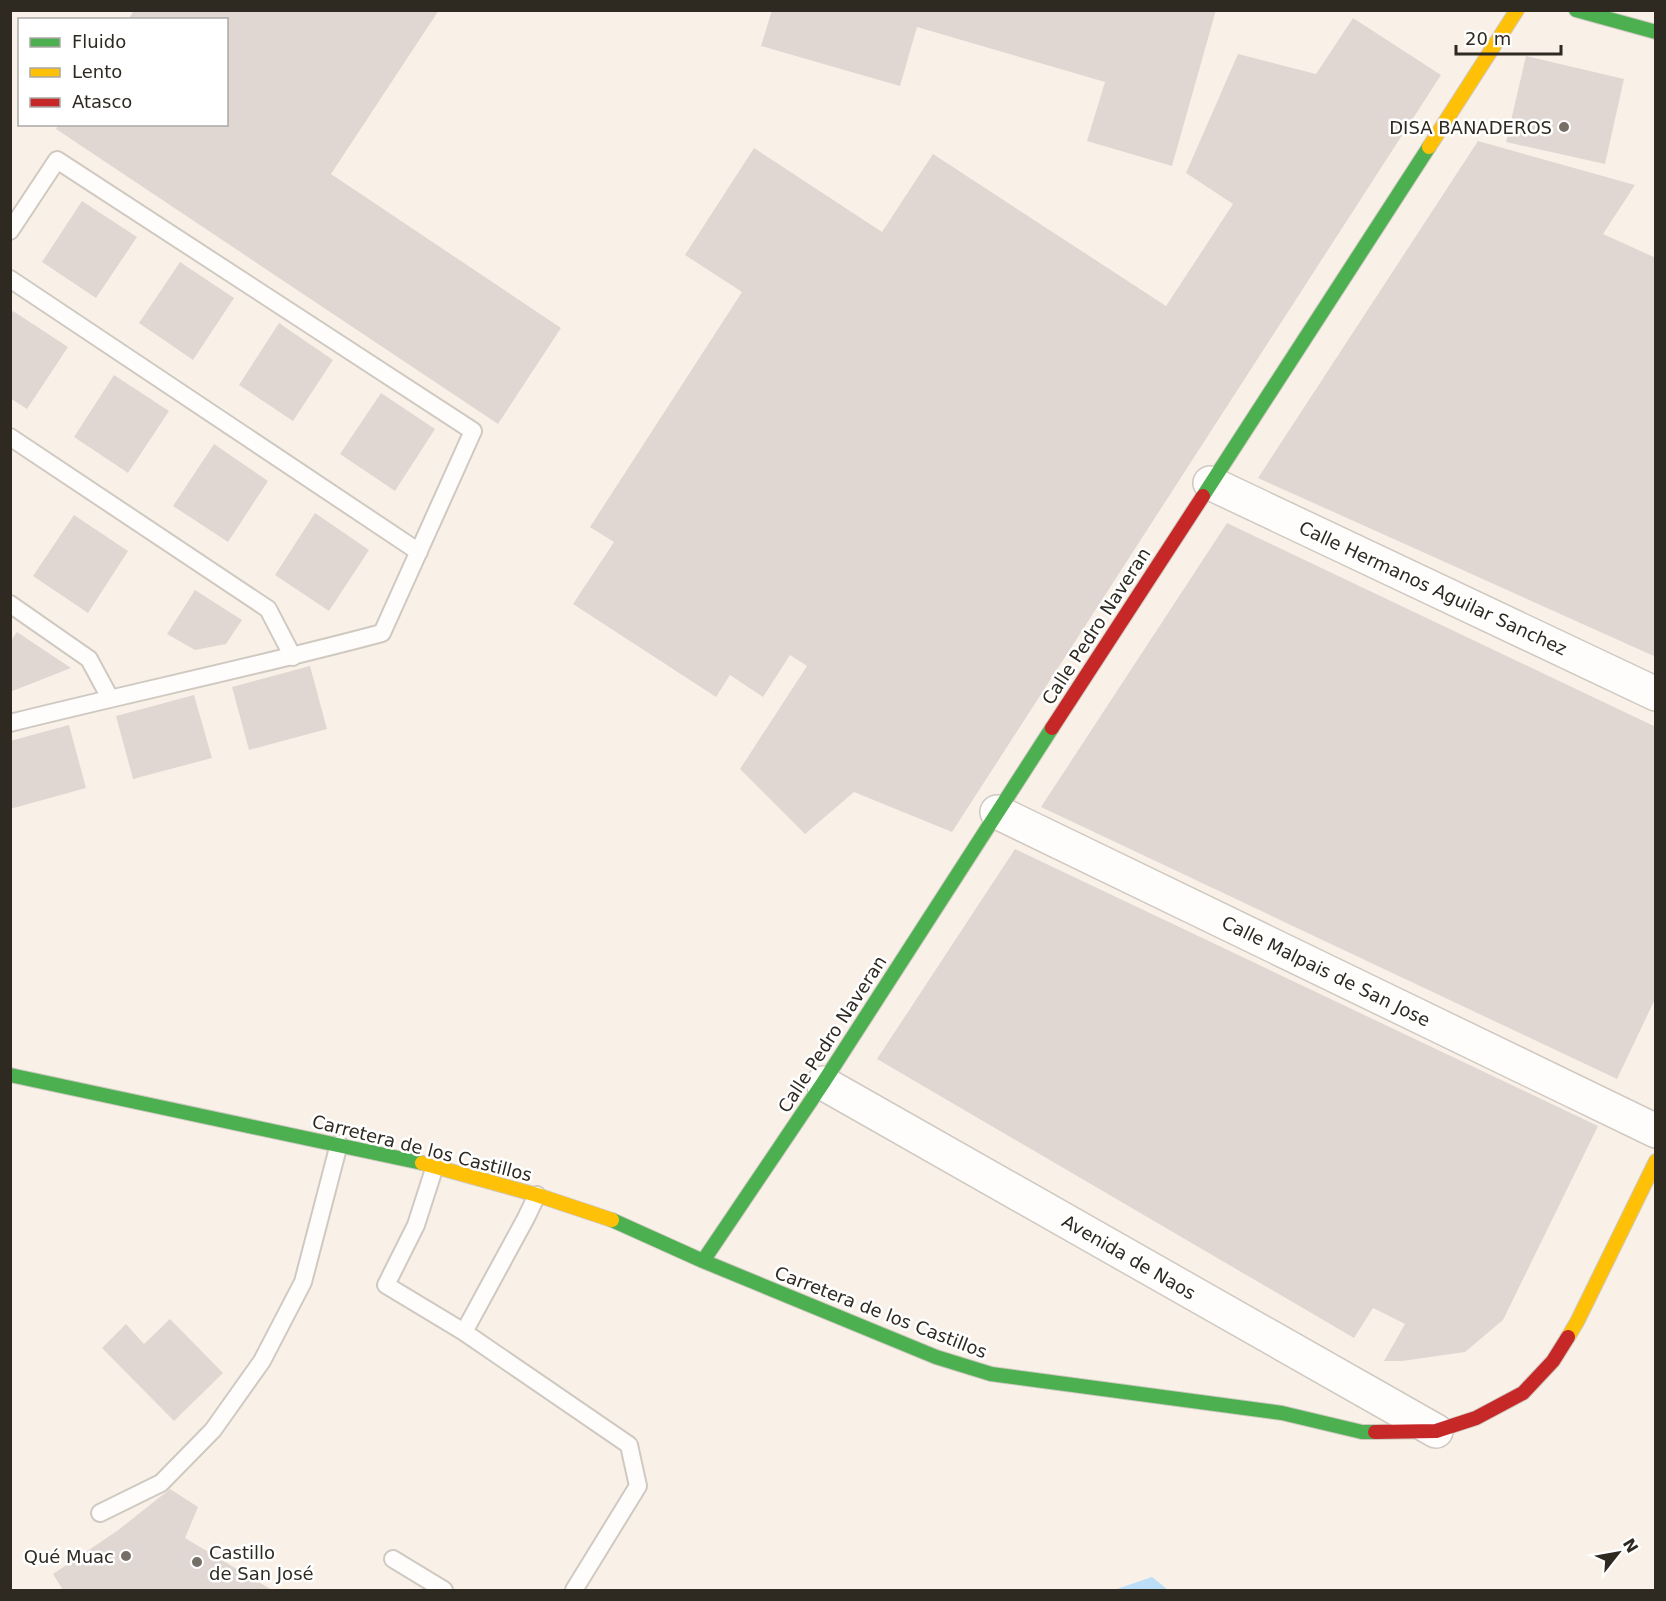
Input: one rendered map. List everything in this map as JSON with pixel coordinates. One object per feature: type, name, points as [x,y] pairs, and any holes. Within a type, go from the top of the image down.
[{"type":"main road","name":"Calle Pedro Naveran","points":[[703,1261],[823,1083],[1517,10]]},
{"type":"main road","points":[[1576,10],[1642,22]]},
{"type":"main road","name":"Carretera de los Castillos","points":[[10,1075],[339,1144],[435,1166],[537,1195],[616,1221],[703,1261],[936,1357],[990,1374],[1282,1413],[1362,1432],[1436,1431],[1476,1418],[1523,1393],[1553,1361],[1577,1322],[1656,1161]]},
{"type":"street","name":"Calle Hermanos Aguilar Sanchez","points":[[1210,483],[1656,694]]},
{"type":"street","name":"Calle Malpais de San Jose","points":[[997,812],[1656,1131]]},
{"type":"street","name":"Avenida de Naos","points":[[823,1083],[1436,1431]]},
{"type":"lane","points":[[10,231],[57,160],[473,431],[382,633],[293,657],[10,723]]},
{"type":"lane","points":[[10,279],[419,552]]},
{"type":"lane","points":[[10,437],[268,609],[293,657]]},
{"type":"lane","points":[[10,604],[88,659],[110,698]]},
{"type":"lane","points":[[100,1513],[161,1483],[213,1430],[262,1361],[303,1282],[339,1144]]},
{"type":"lane","points":[[435,1166],[416,1225],[386,1285],[464,1332],[629,1445],[639,1486],[574,1590]]},
{"type":"lane","points":[[464,1332],[537,1195]]},
{"type":"lane","points":[[393,1559],[444,1590]]},
{"type":"water","points":[[1152,1577],[1168,1590],[1114,1590]]},
{"type":"building","points":[[134,10],[439,10],[331,174],[561,328],[498,424],[56,129],[58,126],[228,126],[228,18],[129,18]]},
{"type":"building","points":[[772,10],[1216,10],[1172,166],[1087,141],[1105,82],[917,27],[900,86],[761,46]]},
{"type":"building","points":[[1353,18],[1441,75],[952,832],[854,792],[805,834],[740,769],[807,666],[790,655],[763,697],[730,675],[716,697],[573,604],[614,542],[590,527],[742,292],[685,255],[754,148],[882,232],[933,154],[1166,306],[1233,204],[1186,173],[1238,54],[1316,74]]},
{"type":"building","points":[[1526,56],[1624,79],[1605,164],[1506,142]]},
{"type":"building","points":[[1478,141],[1635,185],[1603,234],[1656,258],[1656,657],[1258,478]]},
{"type":"building","points":[[82,201],[137,237],[96,298],[42,262]]},
{"type":"building","points":[[180,262],[234,298],[193,360],[139,323]]},
{"type":"building","points":[[13,311],[68,347],[27,409],[10,398],[10,315]]},
{"type":"building","points":[[279,323],[333,360],[293,421],[239,385]]},
{"type":"building","points":[[114,375],[169,411],[128,473],[74,437]]},
{"type":"building","points":[[381,393],[435,429],[395,491],[340,454]]},
{"type":"building","points":[[214,444],[268,481],[228,542],[173,506]]},
{"type":"building","points":[[315,513],[369,550],[329,611],[275,575]]},
{"type":"building","points":[[74,515],[128,551],[88,613],[33,576]]},
{"type":"building","points":[[1227,523],[1656,727],[1656,997],[1617,1079],[1041,807]]},
{"type":"building","points":[[195,590],[242,620],[226,644],[195,650],[167,634]]},
{"type":"building","points":[[17,632],[71,668],[10,692],[10,642]]},
{"type":"building","points":[[310,666],[327,729],[249,750],[232,687]]},
{"type":"building","points":[[194,695],[212,758],[133,779],[116,716]]},
{"type":"building","points":[[69,725],[86,788],[10,809],[10,741]]},
{"type":"building","points":[[1015,849],[1598,1126],[1503,1320],[1465,1352],[1402,1361],[1384,1361],[1405,1324],[1373,1308],[1354,1338],[877,1059]]},
{"type":"building","points":[[170,1319],[223,1373],[174,1421],[102,1348],[126,1324],[144,1344]]},
{"type":"building","name":"Qué Muac","points":[[170,1489],[198,1507],[185,1538],[272,1590],[63,1590],[53,1574],[117,1531]]},
{"type":"traffic: fast","points":[[1576,10],[1656,32]]},
{"type":"traffic: fast","points":[[1203,496],[1429,147]]},
{"type":"traffic: fast","points":[[703,1261],[823,1083],[1052,728]]},
{"type":"traffic: fast","points":[[10,1075],[422,1163]]},
{"type":"traffic: fast","points":[[612,1220],[703,1261],[936,1357],[991,1374],[1282,1413],[1362,1432],[1375,1432]]},
{"type":"traffic: slow","points":[[1429,147],[1517,10]]},
{"type":"traffic: slow","points":[[1568,1337],[1656,1161]]},
{"type":"traffic: slow","points":[[422,1163],[537,1195],[612,1220]]},
{"type":"traffic: jam","points":[[1052,728],[1203,496]]},
{"type":"traffic: jam","points":[[1375,1432],[1436,1431],[1476,1418],[1523,1393],[1553,1361],[1568,1337]]},
{"type":"place","name":"DISA BANADEROS","points":[[1564,127]]},
{"type":"place","name":"Qué Muac","points":[[126,1556]]},
{"type":"place","name":"Castillo de San José","points":[[197,1562]]}]
